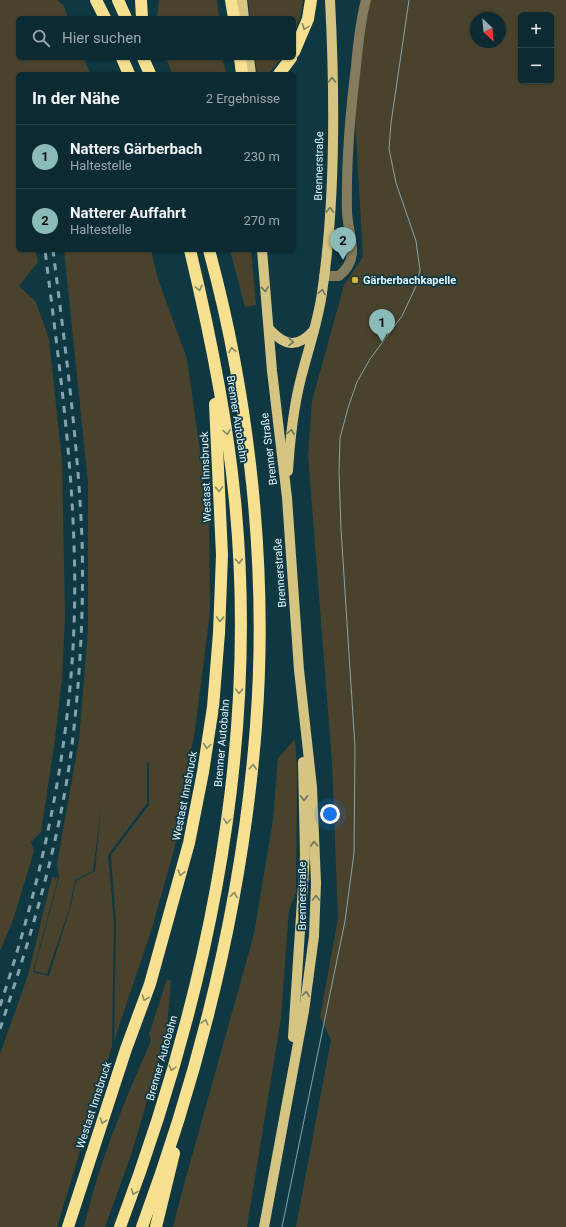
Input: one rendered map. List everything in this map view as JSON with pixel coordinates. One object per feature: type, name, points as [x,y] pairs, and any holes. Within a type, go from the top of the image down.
[{"type":"highway","points":[[96,0],[103,16]]},
{"type":"highway","points":[[118,0],[125,16]]},
{"type":"highway","points":[[141,0],[142,16]]},
{"type":"highway","points":[[231,0],[234,16]]},
{"type":"highway","points":[[296,47],[308,19],[311,0]]},
{"type":"highway","points":[[123,60],[128,72]]},
{"type":"highway","points":[[144,60],[149,72]]},
{"type":"highway","points":[[148,60],[150,72]]},
{"type":"highway","points":[[240,60],[242,72]]},
{"type":"highway","points":[[280,72],[290,60]]},
{"type":"highway","name":"Brenner Autobahn","points":[[120,1227],[139,1178],[159,1114],[190,1002],[213,907],[234,765],[238,712],[240,590],[236,502],[228,440],[213,352],[190,252]]},
{"type":"highway","name":"Brenner Autobahn","points":[[142,1227],[195,1060],[219,971],[230,918],[244,831],[256,731],[258,590],[254,505],[244,416],[231,343],[209,252]]},
{"type":"highway","name":"Westast Innsbruck","points":[[68,1227],[126,1049],[150,984],[189,843],[203,772],[213,707],[219,640],[222,555],[213,352]]},
{"type":"highway","points":[[156,1227],[195,1060]]},
{"type":"main road","points":[[242,0],[244,16]]},
{"type":"main road","name":"Brennerstraße","points":[[314,330],[324,276],[330,220],[332,146],[330,0]]},
{"type":"main road","points":[[249,60],[251,72]]},
{"type":"main road","name":"Brenner Straße","points":[[262,252],[268,328],[287,498]]},
{"type":"main road","points":[[268,328],[281,341],[292,343],[302,341],[314,330]]},
{"type":"main road","name":"Brenner Straße","points":[[287,498],[290,442],[296,399],[314,330]]},
{"type":"main road","name":"Brennerstraße","points":[[264,1227],[291,1073],[305,855],[303,717],[287,498]]},
{"type":"street","points":[[324,276],[338,276],[350,265],[352,256],[350,228],[347,214],[347,179],[352,95],[361,21],[366,0]]},
{"type":"shaded area","points":[[0,0],[57,0],[64,6],[67,16],[16,16],[16,60],[85,60],[89,72],[16,72],[16,252],[36,252],[38,262],[19,286],[36,302],[49,339],[62,461],[65,616],[62,678],[55,739],[41,832],[31,842],[34,851],[13,920],[0,951]]},
{"type":"shaded area","points":[[159,0],[217,0],[219,16],[157,16]]},
{"type":"shaded area","points":[[248,0],[303,0],[301,14],[296,29],[296,16],[250,16]]},
{"type":"shaded area","points":[[367,0],[566,0],[566,1227],[296,1227],[331,1040],[320,1017],[338,918],[332,762],[308,455],[312,401],[344,285],[363,257],[354,100]]},
{"type":"shaded area","points":[[167,60],[223,60],[226,72],[171,72]]},
{"type":"shaded area","points":[[255,60],[280,60],[270,72],[257,72]]},
{"type":"shaded area","points":[[64,252],[151,252],[158,279],[187,359],[209,515],[210,612],[194,738],[184,779],[175,846],[152,928],[114,1041],[116,923],[111,855],[149,805],[149,761],[147,764],[147,803],[108,855],[114,923],[112,1046],[57,1227],[0,1227],[0,1054],[28,975],[52,877],[58,878],[33,972],[49,976],[70,909],[76,881],[95,871],[101,808],[93,871],[75,880],[69,910],[47,974],[34,971],[59,877],[57,864],[79,740],[88,631],[88,482]]},
{"type":"shaded area","points":[[231,252],[251,252],[256,305],[245,307]]},
{"type":"shaded area","points":[[295,739],[297,768],[296,893],[289,909],[281,1018],[247,1227],[173,1227],[254,934],[273,820],[278,758]]},
{"type":"shaded area","points":[[167,979],[171,981],[166,1037],[131,1155],[105,1227],[84,1227],[97,1179],[113,1132],[151,1041],[149,1034]]},
{"type":"tram line","points":[[282,1227],[345,921],[354,853],[355,747],[341,529],[339,471],[340,438],[357,382],[370,359],[402,316],[417,284],[420,270],[416,241],[396,183],[389,149],[391,123],[409,0]]},
{"type":"railway","points":[[0,1006],[34,893],[47,836],[58,778],[72,663],[75,604],[74,545],[70,471],[63,397],[45,252]]},
{"type":"railway","points":[[0,1029],[42,893],[59,824],[71,753],[79,673],[82,619],[82,539],[80,503],[70,394],[53,252]]},
{"type":"place","name":"Natterer Auffahrt","points":[[343,260]]},
{"type":"place","name":"Gärberbachkapelle","points":[[355,280]]},
{"type":"place","name":"Natters Gärberbach","points":[[382,342]]}]
